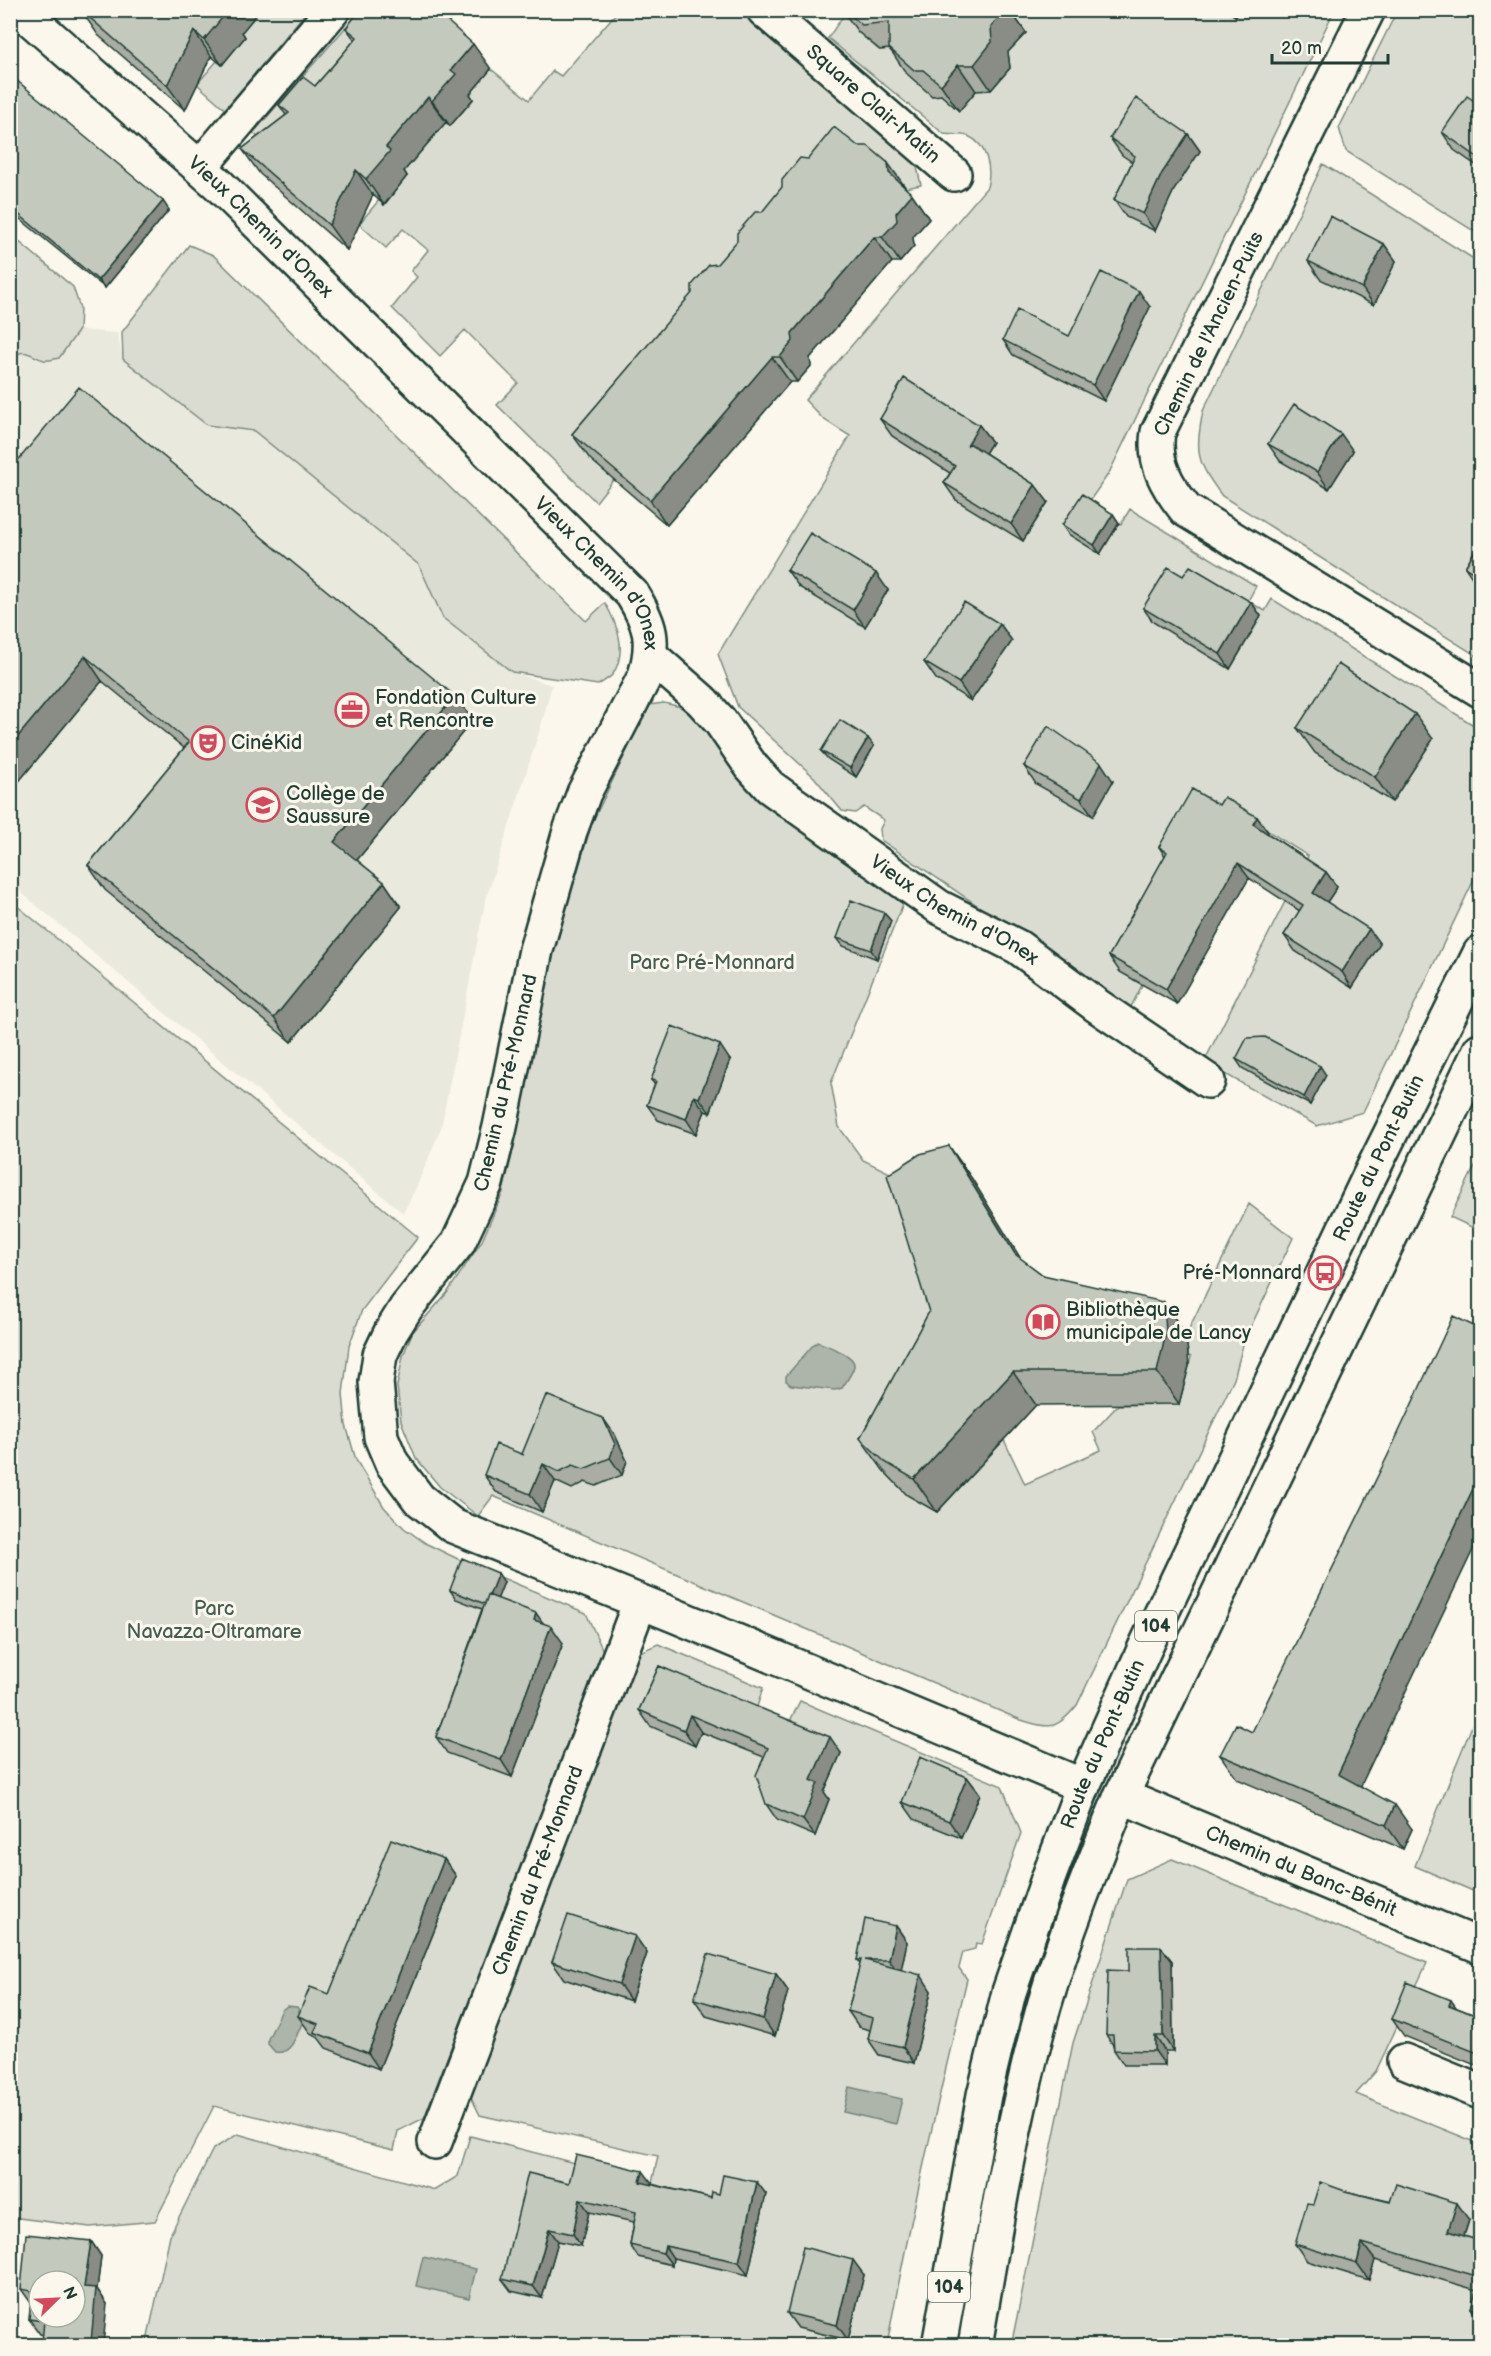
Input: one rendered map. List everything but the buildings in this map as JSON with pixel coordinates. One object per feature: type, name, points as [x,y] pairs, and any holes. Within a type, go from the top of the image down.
[{"type":"street","name":"Vieux Chemin d'Onex","points":[[20,10],[200,167],[632,594],[651,632],[651,656],[702,701],[720,721],[751,766],[770,787],[939,907],[1018,947],[1096,1005],[1208,1081]]},
{"type":"street","points":[[200,167],[333,10]]},
{"type":"street","name":"Square Clair-Matin","points":[[764,10],[954,174]]},
{"type":"street","name":"Chemin de l'Ancien-Puits","points":[[1368,10],[1158,432],[1155,447],[1159,467],[1170,490],[1186,510],[1480,690]]},
{"type":"street","name":"Chemin du Pré-Monnard","points":[[651,656],[645,676],[584,793],[570,831],[536,950],[500,1128],[486,1184],[458,1243],[406,1308],[380,1355],[376,1383],[381,1437],[392,1463],[419,1498],[453,1526],[1083,1786]]},
{"type":"street","name":"Route du Pont-Butin","points":[[939,2346],[984,2095],[1009,1992],[1083,1786],[1144,1650],[1369,1177],[1480,952]]},
{"type":"street","name":"Route du Pont-Butin","points":[[975,2346],[1020,2104],[1045,2004],[1084,1886],[1121,1796],[1480,1050]]},
{"type":"street","name":"Chemin du Pré-Monnard","points":[[435,2142],[640,1602]]},
{"type":"street","name":"Chemin du Banc-Bénit","points":[[1121,1796],[1480,1946]]},
{"type":"street","points":[[1404,2061],[1480,2092]]},
{"type":"shaded area","name":"Collège de Saussure","points":[[79,330],[117,333],[123,359],[207,425],[254,431],[420,565],[443,618],[512,672],[552,685],[485,902],[441,1128],[403,1213],[11,884],[11,357],[17,353],[31,353],[45,360],[59,358]]},
{"type":"shaded area","points":[[818,1342],[840,1351],[853,1362],[852,1371],[842,1388],[835,1390],[791,1385],[786,1381],[786,1376]]},
{"type":"shaded area","points":[[287,2006],[297,2007],[304,2019],[290,2047],[281,2052],[275,2052],[268,2044],[268,2039],[282,2010]]},
{"type":"shaded area","points":[[849,2087],[902,2099],[896,2124],[843,2112]]},
{"type":"shaded area","points":[[423,2257],[476,2269],[469,2298],[416,2286]]},
{"type":"green space","points":[[260,11],[307,11],[225,109],[197,84],[217,61],[222,64],[245,37],[241,33]]},
{"type":"green space","points":[[360,11],[419,11],[289,163],[253,133]]},
{"type":"green space","points":[[618,11],[742,11],[916,163],[921,185],[906,188],[885,171],[590,458],[614,479],[596,502],[497,405],[518,383],[465,330],[440,356],[392,308],[417,277],[411,271],[428,250],[403,229],[386,248],[359,224],[379,200],[384,204],[407,176],[403,172],[446,122],[450,126],[473,100],[469,95],[491,69],[529,100],[553,71],[561,76]]},
{"type":"green space","points":[[1006,11],[1334,11],[1109,473],[1088,503],[1121,524],[1130,509],[1256,586],[1248,601],[1265,611],[1272,599],[1480,729],[1480,867],[1363,1112],[1317,1126],[1204,1062],[1308,856],[1236,811],[1120,971],[1142,985],[1130,1009],[881,840],[880,829],[884,820],[864,807],[855,813],[842,811],[814,777],[738,707],[718,654],[850,436],[823,419],[805,400],[987,187],[988,165],[980,145],[966,135],[944,134],[828,38],[845,13],[858,24],[858,32],[879,50],[888,49],[907,65],[932,96],[941,95],[959,110],[1004,56]]},
{"type":"green space","points":[[1397,11],[1480,11],[1480,235],[1346,151],[1339,128]]},
{"type":"green space","points":[[1323,164],[1480,263],[1480,658],[1222,496],[1202,465],[1199,437],[1203,411]]},
{"type":"green space","points":[[11,235],[73,287],[80,308],[79,330],[59,358],[44,360],[25,352],[11,357]]},
{"type":"green space","points":[[189,245],[213,255],[586,621],[605,603],[617,628],[620,647],[620,656],[612,675],[598,685],[512,672],[443,618],[419,565],[254,431],[207,425],[123,359],[122,332]]},
{"type":"green space","name":"Parc Pré-Monnard","points":[[664,703],[681,707],[697,720],[726,758],[780,812],[903,904],[831,1083],[839,1127],[863,1160],[894,1175],[951,1344],[883,1470],[907,1495],[937,1512],[1004,1440],[1025,1484],[1101,1450],[1093,1432],[1118,1405],[1179,1404],[1191,1357],[1188,1356],[1186,1335],[1249,1204],[1293,1238],[1244,1341],[1234,1379],[1077,1705],[1058,1723],[1046,1726],[1021,1720],[493,1496],[478,1516],[440,1487],[416,1458],[401,1421],[397,1386],[403,1356],[412,1333],[447,1293],[482,1241],[503,1192],[554,948],[592,823],[649,705]]},
{"type":"green space","name":"Parc Navazza-Oltramare","points":[[10,900],[418,1237],[362,1310],[349,1346],[343,1394],[346,1425],[356,1460],[384,1507],[404,1528],[427,1544],[462,1561],[586,1613],[603,1651],[424,2118],[398,2131],[394,2150],[214,2106],[155,2221],[90,2227],[11,2217]]},
{"type":"green space","points":[[1480,1156],[1480,1231],[1450,1217]]},
{"type":"green space","points":[[658,1644],[763,1688],[754,1716],[786,1729],[800,1701],[1002,1786],[1021,1833],[982,1944],[976,1943],[975,1949],[963,1952],[959,1968],[967,1979],[914,2207],[887,2345],[146,2346],[170,2235],[213,2149],[238,2134],[435,2190],[458,2176],[470,2136],[652,2183],[658,2156],[480,2115],[469,2093],[640,1652]]},
{"type":"green space","points":[[1480,1706],[1480,1894],[1415,1866]]},
{"type":"green space","points":[[1172,1859],[1427,1963],[1376,2071],[1356,2094],[1480,2144],[1480,2345],[1011,2346],[1073,2043],[1127,1879]]},
{"type":"place","name":"Fondation Culture et Rencontre","points":[[352,710]]},
{"type":"place","name":"CinéKid","points":[[208,743]]},
{"type":"place","name":"Collège de Saussure","points":[[263,805]]},
{"type":"place","name":"Pré-Monnard","points":[[1325,1273]]},
{"type":"place","name":"Bibliothèque municipale de Lancy","points":[[1043,1322]]}]
